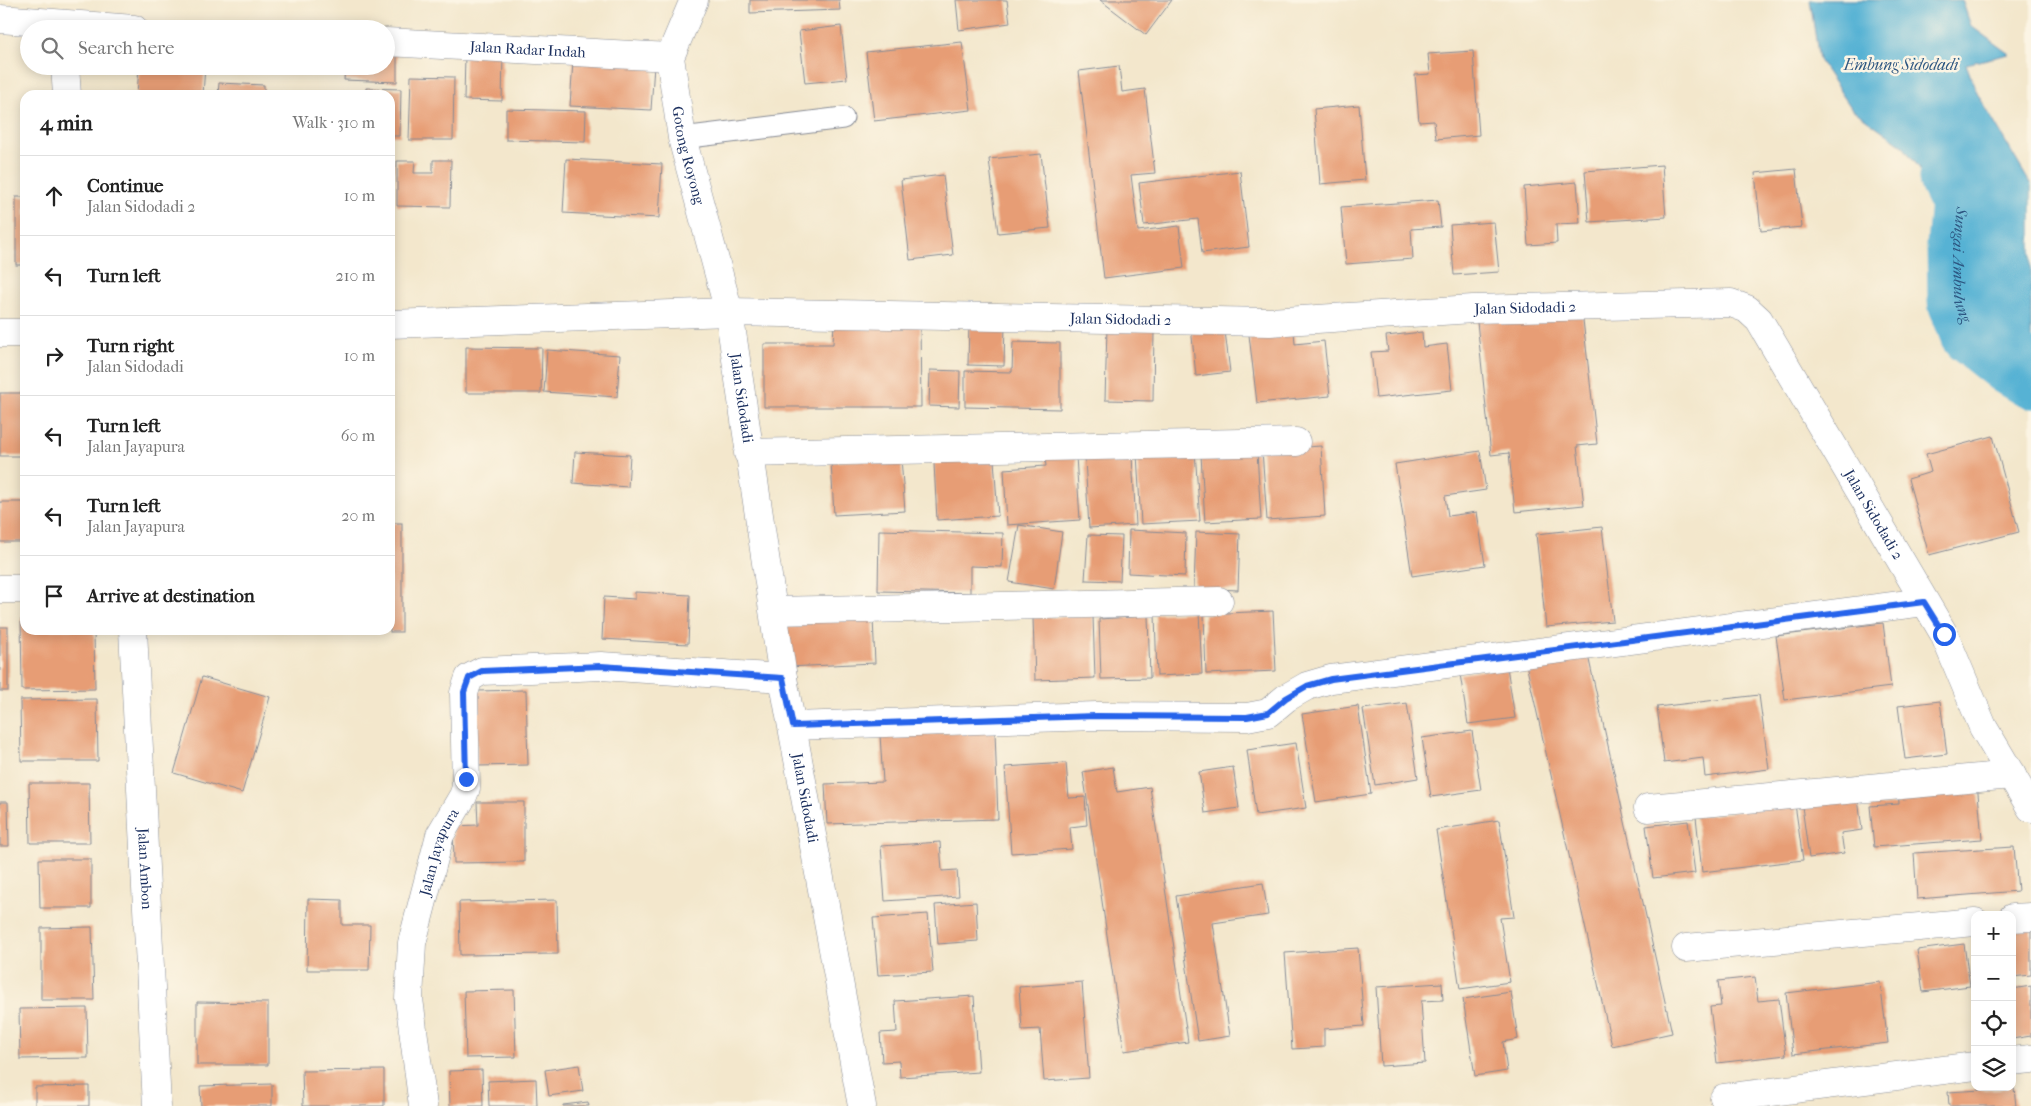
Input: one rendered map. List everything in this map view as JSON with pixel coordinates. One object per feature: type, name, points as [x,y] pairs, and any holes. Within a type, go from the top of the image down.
[{"type":"street","points":[[670,57],[694,0]]},
{"type":"street","points":[[0,19],[51,19]]},
{"type":"street","name":"Jalan Radar Indah","points":[[395,42],[670,57]]},
{"type":"street","name":"Gotong Royong","points":[[670,57],[682,138],[729,312]]},
{"type":"street","points":[[66,75],[67,90]]},
{"type":"street","name":"Jalan Sidodadi 2","points":[[395,324],[729,312],[1270,322],[1472,309],[1731,303],[1747,309],[1759,320],[1944,634],[1983,727],[2031,808]]},
{"type":"street","name":"Jalan Sidodadi","points":[[729,312],[748,453],[783,678],[862,1106]]},
{"type":"street","points":[[0,333],[20,333]]},
{"type":"street","points":[[748,453],[1296,442]]},
{"type":"street","points":[[0,590],[20,589]]},
{"type":"street","points":[[774,611],[1219,601]]},
{"type":"street","points":[[793,726],[1096,716],[1247,717],[1268,713],[1286,698],[1307,686],[1331,679],[1924,602]]},
{"type":"street","name":"Jalan Ambon","points":[[133,635],[158,1106]]},
{"type":"street","name":"Jalan Jayapura","points":[[423,1106],[409,999],[412,943],[440,835],[466,788],[464,692],[469,678],[482,671],[601,666],[783,678]]},
{"type":"street","points":[[1648,808],[2012,775]]},
{"type":"street","points":[[2016,918],[2031,917]]},
{"type":"street","points":[[1686,948],[1971,922]]},
{"type":"street","points":[[2016,1061],[2031,1059]]},
{"type":"street","points":[[1724,1098],[1971,1067]]},
{"type":"lane","points":[[682,138],[843,118]]},
{"type":"water","name":"Embung Sidodadi","points":[[1810,0],[1962,0],[1971,26],[2009,54],[1966,64],[1977,93],[2031,185],[2031,370],[1984,343],[1959,264],[1923,173],[1902,145],[1852,109],[1819,60]]},
{"type":"building","points":[[750,0],[839,0],[840,10],[750,13]]},
{"type":"building","points":[[956,0],[1007,0],[1010,23],[959,30]]},
{"type":"building","points":[[1100,0],[1172,0],[1146,35]]},
{"type":"building","points":[[841,26],[847,79],[805,83],[799,31]]},
{"type":"building","points":[[962,42],[971,110],[874,121],[866,52]]},
{"type":"building","points":[[395,46],[397,46],[397,82],[344,80],[344,75],[395,75]]},
{"type":"building","points":[[1473,51],[1479,135],[1436,139],[1434,121],[1419,122],[1415,75],[1430,74],[1428,54]]},
{"type":"building","points":[[465,54],[503,54],[502,101],[464,100]]},
{"type":"building","points":[[573,61],[654,65],[651,110],[570,106]]},
{"type":"building","points":[[1119,66],[1122,92],[1145,89],[1155,173],[1131,175],[1138,231],[1179,226],[1184,268],[1104,278],[1079,71]]},
{"type":"building","points":[[138,75],[204,75],[203,90],[137,90]]},
{"type":"building","points":[[411,76],[454,77],[453,140],[409,140]]},
{"type":"building","points":[[219,83],[264,85],[264,90],[218,90]]},
{"type":"building","points":[[366,88],[401,89],[400,136],[395,136],[395,90],[366,90]]},
{"type":"building","points":[[1359,105],[1365,180],[1320,184],[1314,109]]},
{"type":"building","points":[[506,109],[586,111],[585,142],[506,140]]},
{"type":"building","points":[[1041,154],[1050,228],[998,233],[989,159]]},
{"type":"building","points":[[566,159],[662,164],[659,218],[563,213]]},
{"type":"building","points":[[433,160],[451,160],[450,207],[397,206],[397,161],[415,161],[414,173],[433,173]]},
{"type":"building","points":[[1662,165],[1666,217],[1589,222],[1585,171]]},
{"type":"building","points":[[1796,169],[1802,227],[1761,231],[1755,173]]},
{"type":"building","points":[[1240,171],[1249,247],[1202,253],[1198,219],[1144,225],[1139,183]]},
{"type":"building","points":[[943,175],[953,255],[910,260],[901,180]]},
{"type":"building","points":[[1577,182],[1580,223],[1556,224],[1557,243],[1528,245],[1524,187]]},
{"type":"building","points":[[16,197],[20,197],[20,265],[16,265]]},
{"type":"building","points":[[1438,200],[1441,227],[1411,229],[1413,259],[1346,264],[1341,207]]},
{"type":"building","points":[[1494,222],[1499,272],[1454,275],[1450,225]]},
{"type":"building","points":[[1582,311],[1597,444],[1577,446],[1584,505],[1515,512],[1509,453],[1491,455],[1477,322]]},
{"type":"building","points":[[834,321],[920,321],[921,407],[764,407],[764,344],[833,344]]},
{"type":"building","points":[[969,323],[1005,323],[1004,366],[968,365]]},
{"type":"building","points":[[1224,323],[1230,372],[1196,376],[1191,327]]},
{"type":"building","points":[[1107,328],[1154,329],[1153,401],[1105,400]]},
{"type":"building","points":[[1294,331],[1295,344],[1324,341],[1330,396],[1257,403],[1249,335]]},
{"type":"building","points":[[1422,332],[1423,347],[1447,344],[1452,390],[1376,398],[1371,352],[1388,351],[1386,336]]},
{"type":"building","points":[[1013,342],[1060,343],[1060,409],[965,407],[965,371],[1012,372]]},
{"type":"building","points":[[466,347],[542,348],[541,393],[466,393]]},
{"type":"building","points":[[547,350],[620,355],[617,397],[544,392]]},
{"type":"building","points":[[930,370],[960,371],[959,407],[929,406]]},
{"type":"building","points":[[0,393],[20,393],[20,456],[0,456]]},
{"type":"building","points":[[1993,436],[2019,532],[1929,555],[1908,479],[1931,472],[1926,454]]},
{"type":"building","points":[[1321,446],[1325,516],[1267,520],[1262,450]]},
{"type":"building","points":[[1195,451],[1200,521],[1141,524],[1137,454]]},
{"type":"building","points":[[1480,451],[1486,490],[1445,496],[1448,516],[1477,512],[1485,565],[1412,576],[1395,464]]},
{"type":"building","points":[[575,452],[630,455],[628,487],[573,483]]},
{"type":"building","points":[[1257,452],[1261,519],[1205,522],[1201,455]]},
{"type":"building","points":[[1076,456],[1080,520],[1007,525],[1004,469],[1046,466],[1045,458]]},
{"type":"building","points":[[1132,456],[1136,525],[1089,528],[1085,459]]},
{"type":"building","points":[[901,458],[905,511],[834,515],[831,462]]},
{"type":"building","points":[[994,460],[998,516],[937,520],[934,463]]},
{"type":"building","points":[[0,502],[20,502],[20,542],[0,542]]},
{"type":"building","points":[[395,523],[402,523],[402,632],[395,632]]},
{"type":"building","points":[[1019,525],[1062,532],[1054,589],[1009,582]]},
{"type":"building","points":[[1602,527],[1613,621],[1546,627],[1536,534]]},
{"type":"building","points":[[879,530],[1003,533],[1002,567],[970,566],[970,593],[878,591]]},
{"type":"building","points":[[1129,530],[1186,533],[1185,576],[1128,573]]},
{"type":"building","points":[[1196,532],[1240,534],[1238,590],[1194,588]]},
{"type":"building","points":[[1088,535],[1122,536],[1120,581],[1085,580]]},
{"type":"building","points":[[635,592],[690,595],[688,644],[602,639],[604,597],[635,599]]},
{"type":"building","points":[[1273,611],[1276,671],[1206,674],[1204,614]]},
{"type":"building","points":[[1199,612],[1202,674],[1157,676],[1155,614]]},
{"type":"building","points":[[1093,616],[1095,678],[1035,680],[1033,618]]},
{"type":"building","points":[[1148,616],[1150,678],[1101,679],[1099,619]]},
{"type":"building","points":[[873,618],[875,663],[787,667],[785,621]]},
{"type":"building","points":[[1883,623],[1891,687],[1785,700],[1776,636]]},
{"type":"building","points":[[0,627],[8,627],[8,691],[0,691]]},
{"type":"building","points":[[21,635],[94,635],[95,689],[22,690]]},
{"type":"building","points":[[1587,651],[1672,1033],[1612,1046],[1526,664]]},
{"type":"building","points":[[1507,667],[1515,718],[1468,724],[1460,674]]},
{"type":"building","points":[[202,677],[270,697],[242,793],[174,773]]},
{"type":"building","points":[[526,690],[528,765],[477,766],[477,691]]},
{"type":"building","points":[[1759,695],[1769,769],[1705,777],[1703,758],[1664,763],[1657,707]]},
{"type":"building","points":[[97,699],[98,761],[21,761],[20,700]]},
{"type":"building","points":[[1940,701],[1947,754],[1905,759],[1898,706]]},
{"type":"building","points":[[1407,703],[1418,778],[1375,785],[1363,709]]},
{"type":"building","points":[[1358,706],[1371,794],[1316,802],[1302,714]]},
{"type":"building","points":[[995,731],[998,819],[827,824],[825,784],[883,782],[880,735]]},
{"type":"building","points":[[1472,731],[1481,790],[1431,797],[1422,738]]},
{"type":"building","points":[[1296,743],[1306,808],[1256,815],[1247,750]]},
{"type":"building","points":[[1066,763],[1069,798],[1085,797],[1087,825],[1070,827],[1072,849],[1011,853],[1005,767]]},
{"type":"building","points":[[1113,767],[1117,792],[1150,787],[1188,1042],[1124,1051],[1083,772]]},
{"type":"building","points":[[1233,767],[1239,808],[1205,813],[1199,772]]},
{"type":"building","points":[[1977,782],[1982,839],[1874,847],[1870,806],[1899,804],[1898,788]]},
{"type":"building","points":[[29,783],[89,783],[90,843],[30,843]]},
{"type":"building","points":[[1857,791],[1862,830],[1841,833],[1844,853],[1809,858],[1801,799]]},
{"type":"building","points":[[0,802],[8,802],[9,846],[0,846]]},
{"type":"building","points":[[477,802],[524,802],[524,862],[454,863],[453,826],[478,825]]},
{"type":"building","points":[[1795,804],[1803,860],[1702,872],[1696,817]]},
{"type":"building","points":[[1499,820],[1514,917],[1500,918],[1510,982],[1460,989],[1436,830]]},
{"type":"building","points":[[1688,821],[1695,873],[1653,878],[1646,826]]},
{"type":"building","points":[[940,842],[942,871],[957,870],[959,896],[885,901],[881,846]]},
{"type":"building","points":[[2014,847],[2018,891],[1917,899],[1914,853]]},
{"type":"building","points":[[39,859],[91,859],[91,908],[40,908]]},
{"type":"building","points":[[1263,883],[1268,915],[1213,923],[1230,1036],[1198,1041],[1176,896]]},
{"type":"building","points":[[308,899],[342,900],[342,925],[370,925],[369,970],[307,970]]},
{"type":"building","points":[[557,900],[558,954],[460,955],[459,902]]},
{"type":"building","points":[[976,902],[978,941],[938,944],[935,905]]},
{"type":"building","points":[[928,914],[933,972],[878,975],[873,918]]},
{"type":"building","points":[[2031,920],[2031,975],[2016,977],[2016,922]]},
{"type":"building","points":[[92,927],[94,1000],[41,1000],[41,928]]},
{"type":"building","points":[[1964,944],[1970,986],[1923,992],[1917,950]]},
{"type":"building","points":[[1358,948],[1364,1026],[1324,1029],[1324,1047],[1292,1049],[1285,953]]},
{"type":"building","points":[[1755,977],[1758,1001],[1779,999],[1786,1055],[1717,1063],[1710,1007],[1721,1006],[1718,981]]},
{"type":"building","points":[[1082,982],[1089,1078],[1044,1081],[1040,1029],[1022,1030],[1019,987]]},
{"type":"building","points":[[1880,982],[1888,1043],[1793,1054],[1786,993]]},
{"type":"building","points":[[1442,983],[1443,1000],[1421,1001],[1425,1063],[1381,1066],[1376,987]]},
{"type":"building","points":[[2031,986],[2031,1036],[2016,1038],[2016,1001],[2016,988]]},
{"type":"building","points":[[514,990],[516,1057],[466,1058],[464,991]]},
{"type":"building","points":[[1511,992],[1518,1039],[1503,1042],[1507,1071],[1475,1076],[1463,999]]},
{"type":"building","points":[[974,996],[979,1072],[900,1077],[899,1061],[882,1062],[880,1033],[897,1032],[895,1001]]},
{"type":"building","points":[[197,1002],[268,1003],[268,1065],[197,1065]]},
{"type":"building","points":[[87,1008],[88,1058],[20,1059],[19,1009]]},
{"type":"building","points":[[579,1065],[583,1091],[549,1096],[545,1070]]},
{"type":"building","points":[[384,1070],[384,1106],[303,1106],[302,1071]]},
{"type":"building","points":[[482,1070],[483,1106],[450,1106],[449,1071]]},
{"type":"building","points":[[536,1079],[537,1106],[489,1106],[488,1081]]},
{"type":"building","points":[[272,1084],[272,1106],[201,1106],[200,1086]]},
{"type":"building","points":[[89,1086],[89,1106],[35,1106],[35,1087]]},
{"type":"building","points":[[2014,1091],[2016,1106],[1949,1106],[1948,1092]]},
{"type":"building","points":[[588,1102],[589,1106],[563,1106],[563,1105]]},
{"type":"waterway","name":"Sungai Ambulung","points":[[1951,178],[1963,203],[1959,245],[1960,301],[1972,333],[2011,364],[2031,376]]},
{"type":"route","points":[[466,779],[464,692],[469,678],[482,671],[601,666],[783,678],[793,726],[889,721],[1096,716],[1247,717],[1268,713],[1286,698],[1307,686],[1331,679],[1924,602],[1944,634]]}]
